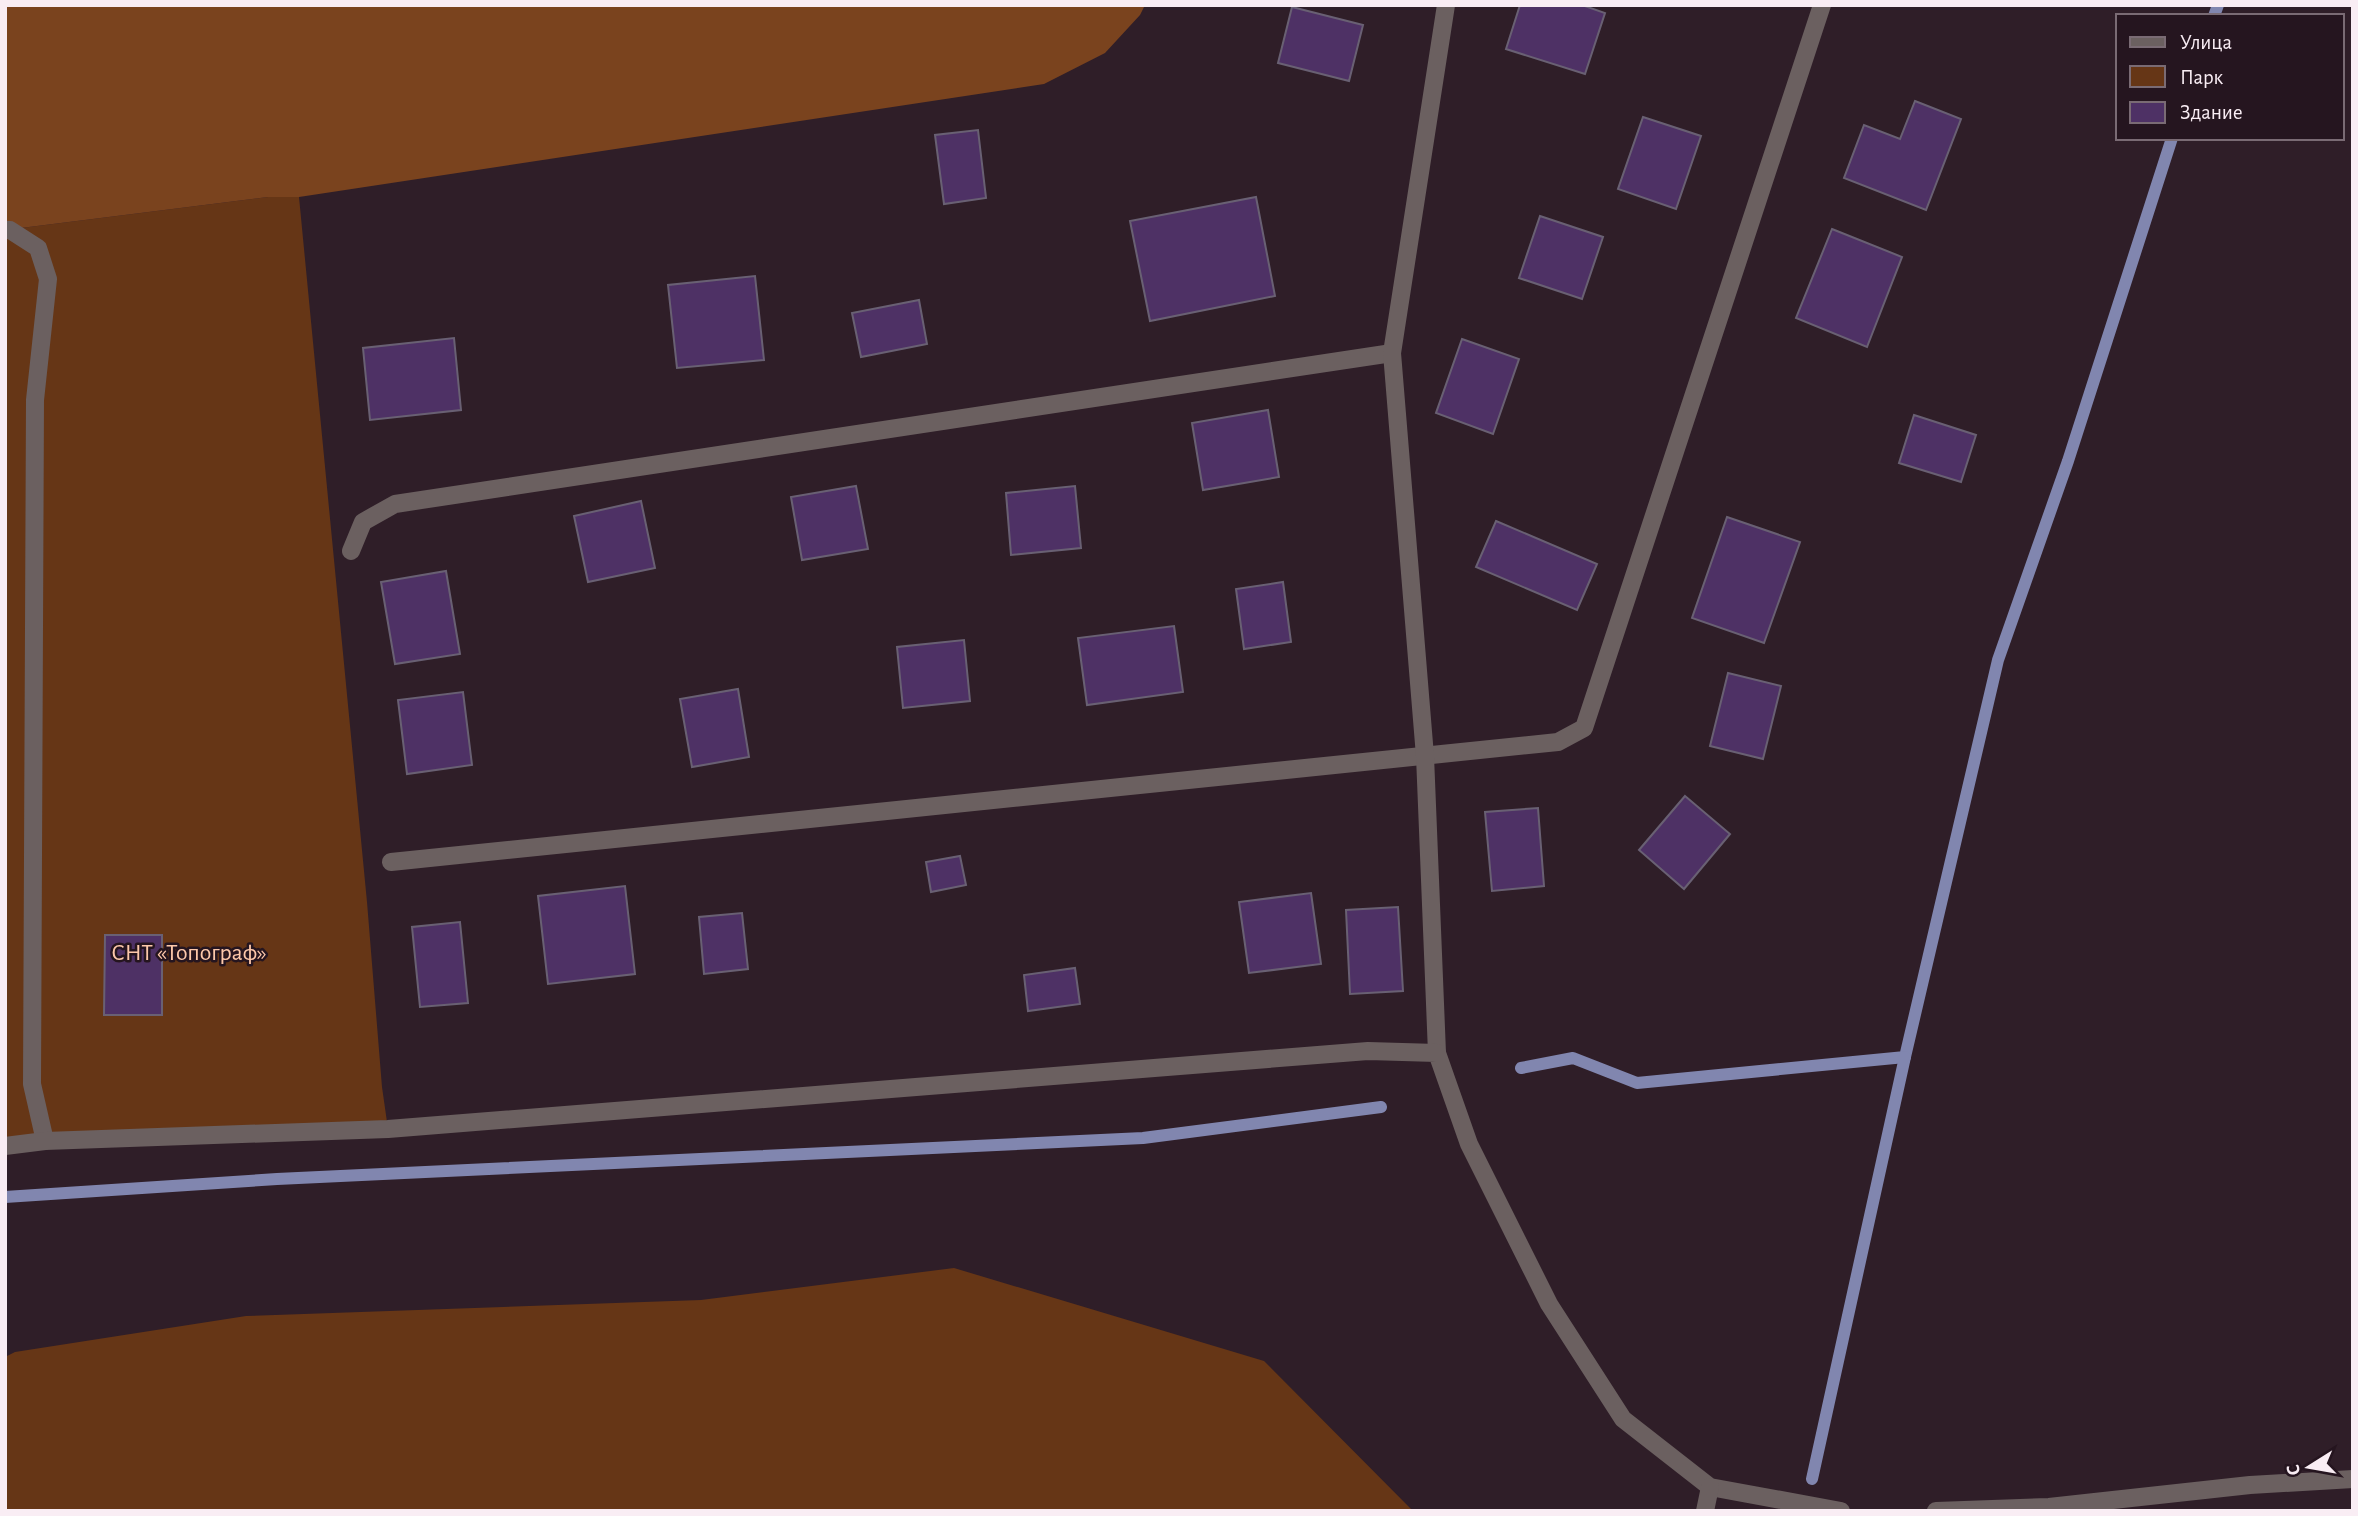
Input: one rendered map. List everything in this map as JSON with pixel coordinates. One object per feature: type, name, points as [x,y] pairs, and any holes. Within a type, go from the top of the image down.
[{"type":"street","points":[[1446,5],[1392,353],[1425,756],[1437,1053],[1469,1144],[1549,1304],[1623,1419],[1710,1487],[1841,1511]]},
{"type":"street","points":[[391,862],[1558,742],[1584,728],[1822,5]]},
{"type":"street","points":[[5,230],[10,230],[38,248],[48,279],[35,400],[32,1084],[45,1141]]},
{"type":"street","points":[[351,551],[363,522],[395,504],[1392,353]]},
{"type":"street","points":[[5,1146],[45,1141],[388,1129],[1368,1051],[1437,1053]]},
{"type":"street","points":[[1936,1511],[2049,1507],[2250,1485],[2353,1479]]},
{"type":"street","points":[[1705,1511],[1710,1487]]},
{"type":"green space","name":"СНТ «Топограф»","points":[[268,197],[299,197],[388,1129],[5,1146],[5,230]]},
{"type":"green space","points":[[954,1268],[1264,1361],[1413,1511],[5,1511],[5,1357],[15,1352],[246,1316],[701,1300]]},
{"type":"shaded area","points":[[5,5],[1145,5],[1140,15],[1105,53],[1044,84],[299,197],[268,197],[5,230]]},
{"type":"building","points":[[1520,5],[1582,5],[1605,13],[1585,74],[1506,49]]},
{"type":"building","points":[[1292,7],[1363,25],[1349,81],[1278,63]]},
{"type":"building","points":[[1915,101],[1961,119],[1926,210],[1844,178],[1864,125],[1900,139]]},
{"type":"building","points":[[1643,117],[1701,136],[1676,209],[1618,189]]},
{"type":"building","points":[[978,130],[986,198],[944,204],[935,135]]},
{"type":"building","points":[[1256,197],[1275,296],[1150,321],[1130,221]]},
{"type":"building","points":[[1540,216],[1603,237],[1582,299],[1519,278]]},
{"type":"building","points":[[1832,229],[1902,257],[1867,347],[1796,318]]},
{"type":"building","points":[[755,276],[764,360],[677,368],[668,285]]},
{"type":"building","points":[[919,300],[927,344],[861,357],[852,313]]},
{"type":"building","points":[[454,338],[461,410],[370,420],[363,348]]},
{"type":"building","points":[[1462,339],[1519,359],[1493,434],[1436,413]]},
{"type":"building","points":[[1268,410],[1279,477],[1203,490],[1192,423]]},
{"type":"building","points":[[1914,415],[1976,435],[1961,482],[1899,463]]},
{"type":"building","points":[[856,486],[868,549],[802,560],[791,497]]},
{"type":"building","points":[[1075,486],[1081,548],[1011,555],[1006,493]]},
{"type":"building","points":[[641,501],[655,568],[588,582],[574,516]]},
{"type":"building","points":[[1727,517],[1800,542],[1764,643],[1692,618]]},
{"type":"building","points":[[1496,521],[1597,564],[1577,610],[1476,567]]},
{"type":"building","points":[[446,571],[460,654],[395,664],[381,582]]},
{"type":"building","points":[[1283,582],[1291,642],[1244,649],[1236,589]]},
{"type":"building","points":[[1174,626],[1183,692],[1087,705],[1078,638]]},
{"type":"building","points":[[964,640],[970,701],[903,708],[897,647]]},
{"type":"building","points":[[1728,673],[1781,686],[1763,759],[1710,746]]},
{"type":"building","points":[[738,689],[749,757],[692,767],[680,699]]},
{"type":"building","points":[[463,692],[472,765],[407,774],[398,700]]},
{"type":"building","points":[[1685,796],[1730,834],[1684,889],[1639,850]]},
{"type":"building","points":[[1538,808],[1544,886],[1492,891],[1485,812]]},
{"type":"building","points":[[960,856],[966,885],[931,892],[926,862]]},
{"type":"building","points":[[625,886],[635,974],[548,984],[538,896]]},
{"type":"building","points":[[1311,893],[1321,964],[1249,973],[1239,902]]},
{"type":"building","points":[[1398,907],[1403,991],[1350,994],[1346,910]]},
{"type":"building","points":[[742,913],[748,969],[704,974],[699,917]]},
{"type":"building","points":[[460,922],[468,1003],[420,1007],[412,927]]},
{"type":"building","points":[[105,935],[162,935],[162,1015],[104,1015]]},
{"type":"building","points":[[1075,968],[1080,1004],[1028,1011],[1024,975]]},
{"type":"waterway","points":[[2215,14],[2218,5]]},
{"type":"waterway","points":[[1521,1068],[1573,1058],[1637,1083],[1905,1057],[1998,660],[2068,461],[2171,140]]},
{"type":"waterway","points":[[1812,1479],[1905,1057]]},
{"type":"waterway","points":[[5,1197],[277,1179],[1143,1138],[1381,1107]]}]
